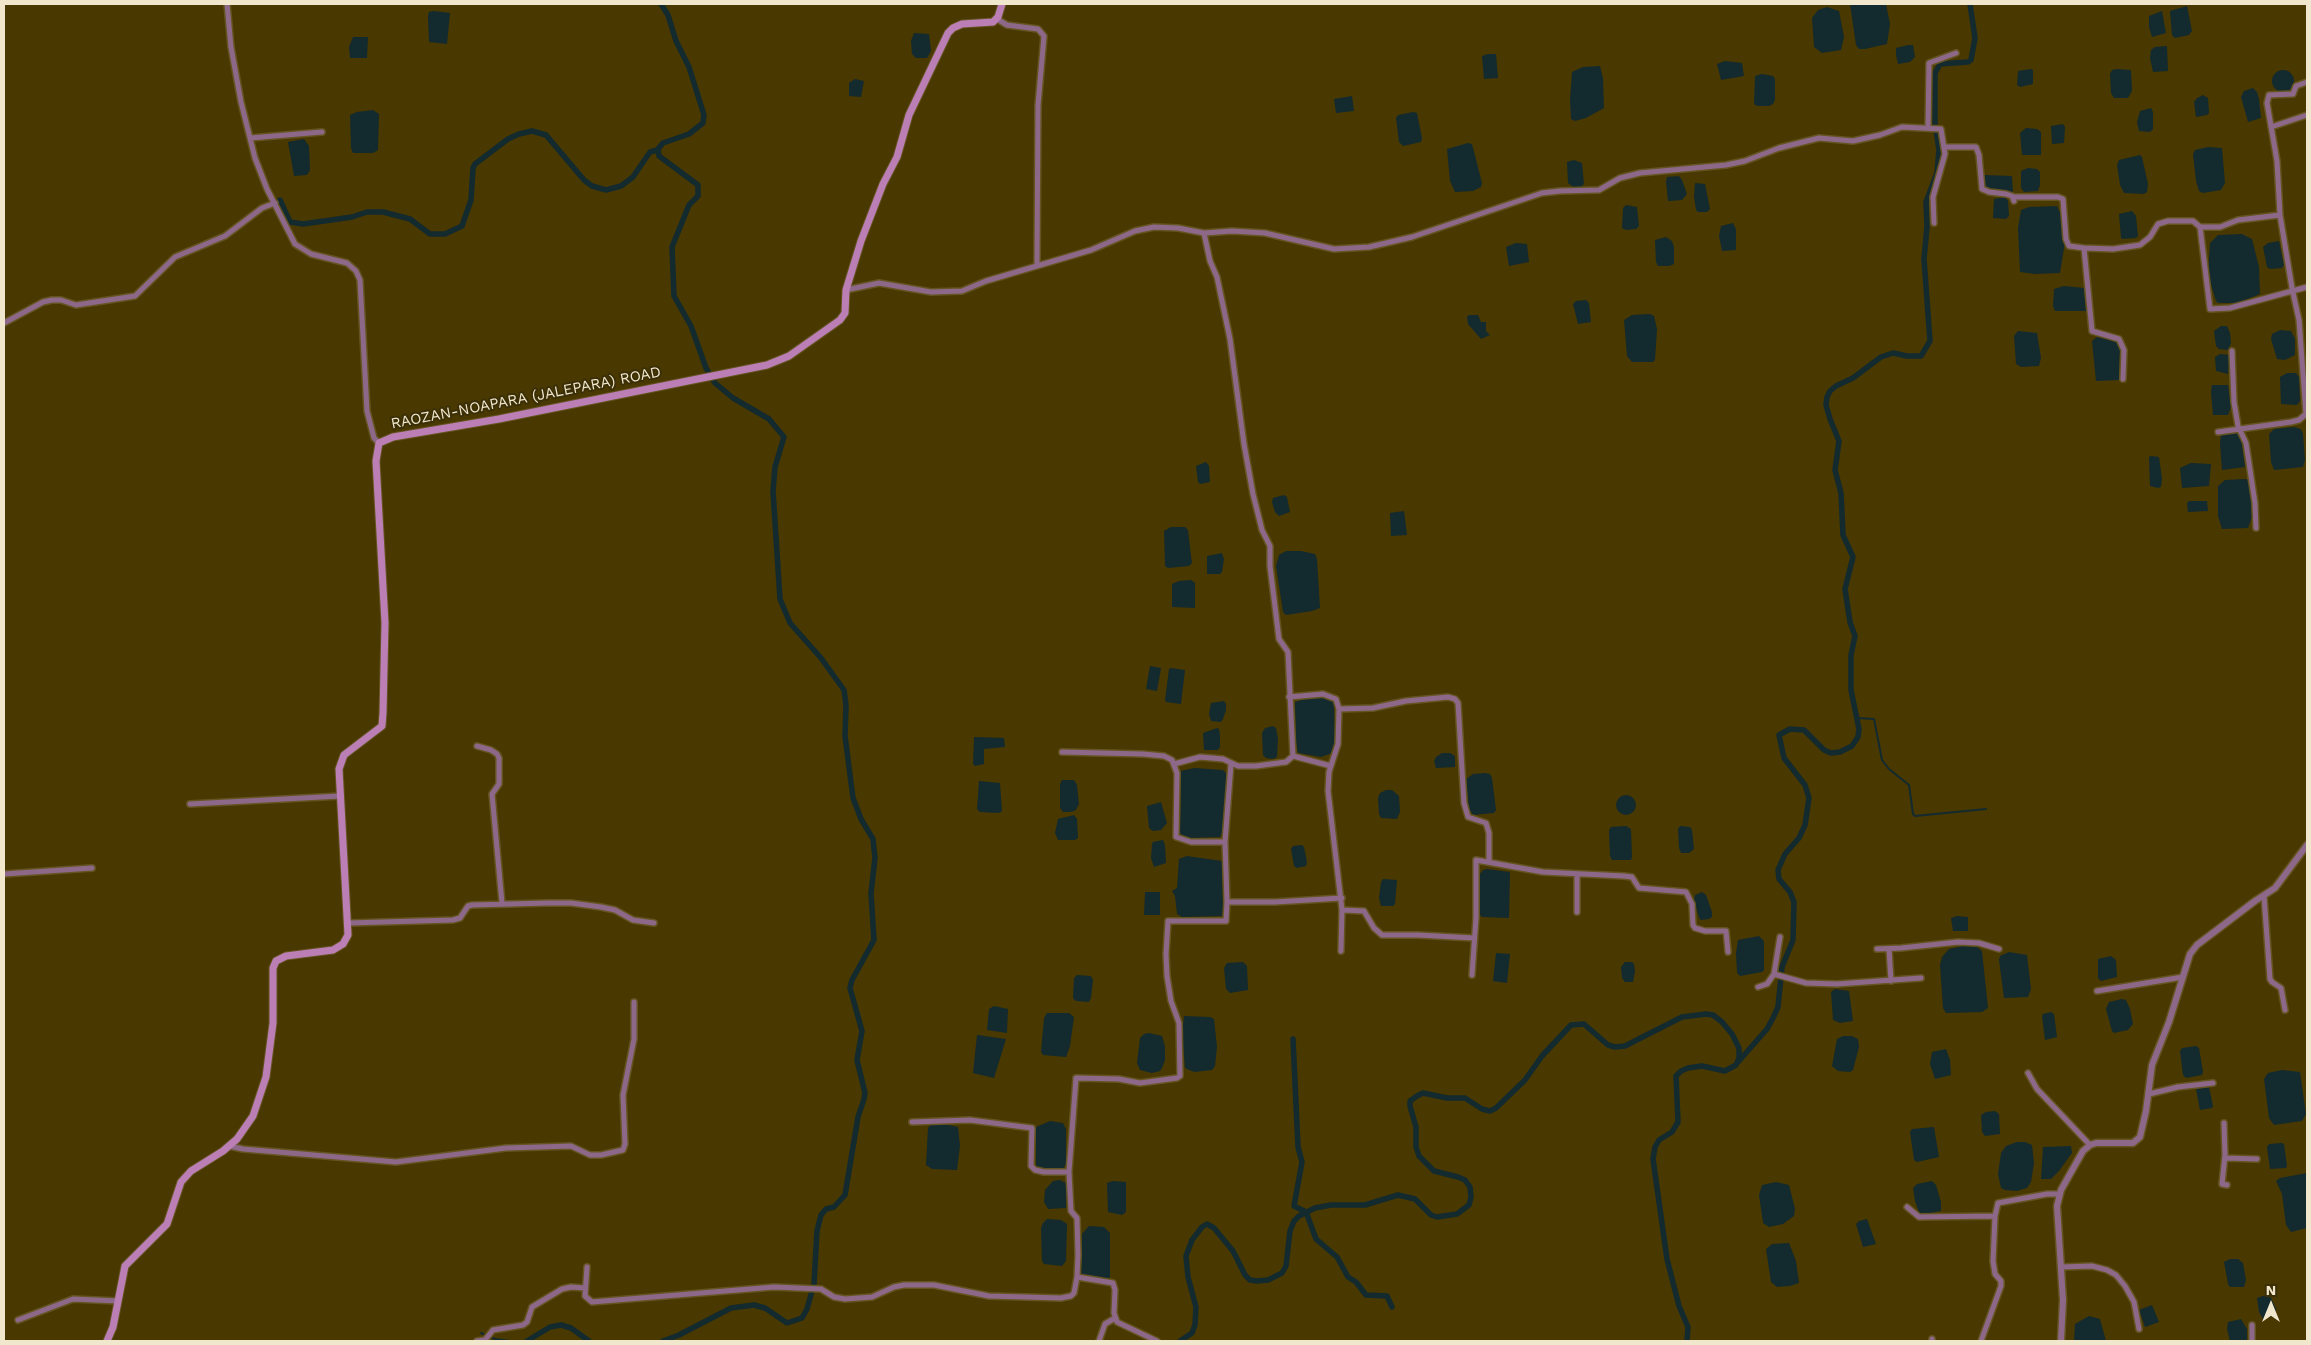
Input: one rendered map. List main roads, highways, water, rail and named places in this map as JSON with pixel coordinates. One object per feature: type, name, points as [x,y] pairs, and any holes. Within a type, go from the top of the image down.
[{"type":"main road","name":"RAOZAN-NOAPARA (JALEPARA) ROAD","points":[[106,1341],[113,1327],[125,1266],[168,1224],[180,1182],[191,1171],[237,1139],[253,1116],[266,1077],[273,1023],[273,968],[276,961],[286,956],[325,952],[338,947],[346,940],[348,923],[339,768],[344,754],[382,726],[383,713],[385,623],[376,461],[378,443],[393,437],[499,419],[767,365],[789,356],[840,320],[845,312],[846,290],[864,234],[883,184],[900,151],[909,115],[948,33],[959,24],[990,22],[996,19],[1002,4]]},
{"type":"water","points":[[1850,4],[1886,4],[1890,24],[1887,44],[1859,49],[1856,45]]},
{"type":"water","points":[[2187,6],[2192,31],[2189,35],[2175,38],[2172,35],[2170,11]]},
{"type":"water","points":[[1827,7],[1839,11],[1844,37],[1841,50],[1822,53],[1814,47],[1812,18],[1818,10]]},
{"type":"water","points":[[2162,11],[2166,33],[2152,37],[2149,27],[2149,16]]},
{"type":"water","points":[[429,12],[450,13],[447,44],[429,42],[428,16]]},
{"type":"water","points":[[914,33],[929,34],[931,51],[927,58],[916,58],[912,54],[911,41]]},
{"type":"water","points":[[353,37],[368,37],[367,58],[350,58],[349,47]]},
{"type":"water","points":[[1913,45],[1915,57],[1910,62],[1898,64],[1896,48]]},
{"type":"water","points":[[2167,46],[2168,71],[2153,72],[2150,58],[2151,50],[2155,47]]},
{"type":"water","points":[[1496,54],[1498,78],[1484,79],[1482,56]]},
{"type":"water","points":[[1725,61],[1742,63],[1744,76],[1721,80],[1717,64]]},
{"type":"water","points":[[1600,66],[1603,78],[1604,108],[1586,118],[1575,121],[1571,119],[1572,72],[1583,67]]},
{"type":"water","points":[[2033,70],[2033,84],[2020,87],[2017,85],[2018,71]]},
{"type":"water","points":[[2112,70],[2131,70],[2132,91],[2128,98],[2114,98],[2111,93],[2110,74]]},
{"type":"water","points":[[2283,70],[2291,73],[2294,81],[2291,89],[2283,92],[2275,89],[2272,81],[2275,73]]},
{"type":"water","points":[[1762,74],[1773,76],[1775,79],[1775,100],[1769,106],[1757,106],[1754,104],[1755,76]]},
{"type":"water","points":[[855,79],[864,81],[861,97],[849,96],[849,83]]},
{"type":"water","points":[[2253,88],[2257,92],[2259,99],[2261,118],[2248,122],[2241,97],[2244,91]]},
{"type":"water","points":[[2203,95],[2208,98],[2209,113],[2196,117],[2194,102]]},
{"type":"water","points":[[1352,96],[1354,111],[1336,113],[1334,99]]},
{"type":"water","points":[[2151,108],[2153,112],[2153,129],[2150,132],[2139,131],[2137,122],[2140,111]]},
{"type":"water","points":[[373,110],[379,114],[378,150],[373,153],[353,153],[351,148],[350,115]]},
{"type":"water","points":[[1417,113],[1422,138],[1421,142],[1403,146],[1399,142],[1396,118],[1398,115]]},
{"type":"water","points":[[2063,124],[2065,127],[2064,143],[2052,144],[2051,126]]},
{"type":"water","points":[[2026,128],[2037,129],[2041,132],[2041,155],[2022,155],[2020,133]]},
{"type":"water","points":[[304,139],[309,146],[310,170],[307,175],[294,176],[288,142]]},
{"type":"water","points":[[1468,143],[1472,144],[1482,183],[1481,187],[1473,191],[1455,192],[1450,181],[1447,149]]},
{"type":"water","points":[[2208,147],[2222,148],[2225,183],[2221,190],[2203,193],[2199,191],[2196,181],[2193,154],[2195,150]]},
{"type":"water","points":[[2140,155],[2148,184],[2147,192],[2144,194],[2124,193],[2120,185],[2117,165],[2119,160]]},
{"type":"water","points":[[1574,160],[1582,163],[1584,184],[1581,187],[1573,187],[1568,183],[1567,162]]},
{"type":"water","points":[[2028,168],[2037,169],[2040,172],[2038,191],[2024,192],[2021,188],[2021,171]]},
{"type":"water","points":[[1984,175],[2012,176],[2013,193],[1985,188]]},
{"type":"water","points":[[1679,176],[1682,180],[1687,194],[1682,200],[1668,201],[1667,177]]},
{"type":"water","points":[[1695,183],[1705,184],[1710,209],[1707,212],[1698,212],[1696,210],[1694,197]]},
{"type":"water","points":[[2005,197],[2008,201],[2009,216],[2006,219],[1993,218],[1994,199]]},
{"type":"water","points":[[1626,205],[1637,207],[1639,226],[1636,229],[1626,230],[1622,228],[1623,208]]},
{"type":"water","points":[[2057,206],[2061,215],[2065,242],[2060,273],[2035,274],[2020,272],[2018,228],[2021,210],[2029,207]]},
{"type":"water","points":[[2132,211],[2136,216],[2138,236],[2136,238],[2123,239],[2121,238],[2119,214]]},
{"type":"water","points":[[1733,223],[1736,229],[1736,250],[1722,251],[1719,236],[1721,226]]},
{"type":"water","points":[[2242,234],[2252,239],[2259,267],[2260,294],[2238,303],[2218,303],[2208,275],[2210,243],[2218,235]]},
{"type":"water","points":[[1666,237],[1672,241],[1674,247],[1674,264],[1658,266],[1656,262],[1655,240]]},
{"type":"water","points":[[2279,241],[2284,265],[2282,268],[2270,269],[2267,267],[2263,247],[2268,243]]},
{"type":"water","points":[[1516,243],[1527,244],[1529,262],[1509,266],[1506,247]]},
{"type":"water","points":[[2064,286],[2084,288],[2086,311],[2055,311],[2053,306],[2054,289]]},
{"type":"water","points":[[1586,300],[1589,303],[1591,322],[1578,324],[1573,304],[1576,301]]},
{"type":"water","points":[[1650,314],[1654,316],[1657,329],[1655,360],[1653,362],[1632,362],[1627,356],[1624,320],[1632,315]]},
{"type":"water","points":[[1469,315],[1478,315],[1481,322],[1486,322],[1486,331],[1490,335],[1481,339],[1468,324],[1467,317]]},
{"type":"water","points":[[2221,326],[2227,326],[2230,333],[2231,343],[2228,350],[2219,349],[2216,346],[2214,331]]},
{"type":"water","points":[[2280,330],[2291,331],[2295,339],[2295,355],[2285,360],[2277,359],[2271,339],[2272,334]]},
{"type":"water","points":[[2018,331],[2037,333],[2041,358],[2039,366],[2021,367],[2016,364],[2014,336]]},
{"type":"water","points":[[2097,337],[2117,341],[2120,345],[2119,380],[2096,381],[2092,341]]},
{"type":"water","points":[[2220,354],[2230,355],[2228,374],[2216,371],[2215,357]]},
{"type":"water","points":[[2287,373],[2296,373],[2299,377],[2300,401],[2297,405],[2281,404],[2280,377]]},
{"type":"water","points":[[2212,385],[2228,385],[2231,407],[2228,415],[2213,415]]},
{"type":"water","points":[[2294,427],[2301,429],[2303,434],[2305,460],[2303,467],[2274,470],[2271,462],[2269,434],[2274,429]]},
{"type":"water","points":[[2236,433],[2241,437],[2245,467],[2222,470],[2221,434]]},
{"type":"water","points":[[2149,457],[2159,457],[2162,479],[2161,487],[2158,488],[2150,486]]},
{"type":"water","points":[[1206,462],[1209,466],[1210,482],[1200,484],[1198,482],[1196,466]]},
{"type":"water","points":[[2191,463],[2211,464],[2209,486],[2182,488],[2180,468]]},
{"type":"water","points":[[2225,480],[2249,480],[2250,483],[2252,517],[2248,528],[2222,529],[2218,516],[2218,486]]},
{"type":"water","points":[[1284,495],[1287,497],[1290,512],[1279,516],[1275,512],[1272,502],[1273,498]]},
{"type":"water","points":[[2189,501],[2207,501],[2208,511],[2188,512],[2187,503]]},
{"type":"water","points":[[1404,511],[1407,535],[1391,536],[1390,513]]},
{"type":"water","points":[[1171,527],[1185,527],[1188,530],[1192,563],[1189,566],[1168,568],[1165,566],[1164,531]]},
{"type":"water","points":[[1286,551],[1301,551],[1315,554],[1317,559],[1320,608],[1286,615],[1283,612],[1276,566],[1279,555]]},
{"type":"water","points":[[1222,553],[1224,559],[1222,572],[1220,574],[1207,574],[1207,556]]},
{"type":"water","points":[[1191,580],[1195,583],[1195,608],[1172,607],[1172,584]]},
{"type":"water","points":[[1150,666],[1161,668],[1157,691],[1146,689]]},
{"type":"water","points":[[1169,669],[1185,670],[1181,704],[1166,702],[1165,700]]},
{"type":"water","points":[[1314,696],[1333,700],[1334,704],[1335,744],[1332,753],[1321,757],[1298,753],[1296,743],[1295,702]]},
{"type":"water","points":[[1224,701],[1226,710],[1223,719],[1221,722],[1211,721],[1209,714],[1211,703]]},
{"type":"water","points":[[1273,726],[1276,728],[1278,739],[1277,757],[1273,759],[1266,758],[1263,755],[1262,733],[1265,728]]},
{"type":"water","points":[[1217,728],[1220,735],[1220,747],[1218,750],[1204,750],[1203,733]]},
{"type":"water","points":[[974,737],[1004,738],[1005,747],[984,749],[984,764],[975,766],[973,764]]},
{"type":"water","points":[[1442,753],[1450,753],[1455,756],[1455,767],[1436,768],[1434,761]]},
{"type":"water","points":[[1194,768],[1223,770],[1226,773],[1227,796],[1223,832],[1220,837],[1189,838],[1182,836],[1180,833],[1181,771]]},
{"type":"water","points":[[1473,774],[1490,774],[1492,778],[1496,810],[1494,813],[1473,815],[1469,809],[1466,779]]},
{"type":"water","points":[[1062,780],[1074,780],[1077,785],[1079,804],[1076,810],[1071,812],[1063,812],[1060,808],[1060,784]]},
{"type":"water","points":[[979,781],[1000,783],[1002,811],[999,813],[980,812],[977,809]]},
{"type":"water","points":[[1392,790],[1399,796],[1400,812],[1397,819],[1381,818],[1379,814],[1378,798],[1380,793]]},
{"type":"water","points":[[1626,795],[1633,798],[1636,805],[1633,812],[1626,815],[1619,812],[1616,805],[1619,798]]},
{"type":"water","points":[[1161,802],[1167,823],[1161,830],[1153,831],[1149,828],[1147,806]]},
{"type":"water","points":[[1074,815],[1077,819],[1078,838],[1075,840],[1058,840],[1055,833],[1058,819]]},
{"type":"water","points":[[1626,826],[1631,829],[1631,860],[1612,860],[1610,856],[1609,830],[1611,827]]},
{"type":"water","points":[[1680,826],[1690,827],[1692,830],[1694,849],[1689,853],[1681,853],[1679,848],[1678,829]]},
{"type":"water","points":[[1163,840],[1166,863],[1154,867],[1151,858],[1152,844],[1153,842]]},
{"type":"water","points":[[1302,845],[1307,862],[1306,866],[1297,868],[1294,866],[1291,849],[1293,846]]},
{"type":"water","points":[[1187,856],[1222,861],[1222,916],[1182,917],[1177,914],[1175,896],[1172,891],[1177,888],[1179,859]]},
{"type":"water","points":[[1483,870],[1510,872],[1509,918],[1482,917],[1480,915],[1480,874]]},
{"type":"water","points":[[1383,879],[1397,880],[1395,904],[1393,906],[1381,906],[1379,898]]},
{"type":"water","points":[[1145,892],[1160,892],[1160,915],[1144,915]]},
{"type":"water","points":[[1702,892],[1706,895],[1712,917],[1701,920],[1694,900],[1695,895]]},
{"type":"water","points":[[1957,916],[1968,917],[1968,931],[1953,931],[1951,918]]},
{"type":"water","points":[[1759,936],[1764,941],[1764,970],[1740,976],[1737,973],[1736,953],[1738,940]]},
{"type":"water","points":[[1963,946],[1977,947],[1982,951],[1988,1008],[1982,1012],[1946,1013],[1943,1008],[1940,965],[1942,957],[1949,949]]},
{"type":"water","points":[[2009,952],[2027,955],[2031,989],[2028,997],[2004,998],[1999,960],[2000,956]]},
{"type":"water","points":[[1496,953],[1510,954],[1507,983],[1493,981]]},
{"type":"water","points":[[2111,956],[2116,960],[2117,977],[2101,981],[2098,978],[2098,959]]},
{"type":"water","points":[[1243,962],[1247,966],[1248,990],[1230,993],[1226,989],[1224,968],[1227,963]]},
{"type":"water","points":[[1625,962],[1632,962],[1634,964],[1633,982],[1625,982],[1622,978],[1621,967]]},
{"type":"water","points":[[1077,975],[1091,976],[1093,980],[1089,1002],[1076,1001],[1073,998],[1074,978]]},
{"type":"water","points":[[1835,989],[1849,991],[1853,1021],[1840,1023],[1833,1020],[1831,992]]},
{"type":"water","points":[[2126,1000],[2130,1009],[2133,1024],[2128,1030],[2114,1033],[2106,1009],[2109,1002]]},
{"type":"water","points":[[994,1006],[1008,1009],[1007,1033],[987,1030],[989,1009]]},
{"type":"water","points":[[2051,1012],[2054,1014],[2057,1037],[2045,1040],[2042,1016]]},
{"type":"water","points":[[1047,1013],[1069,1013],[1074,1017],[1070,1046],[1066,1057],[1043,1055],[1041,1052],[1044,1018]]},
{"type":"water","points":[[1184,1016],[1210,1017],[1214,1019],[1217,1047],[1215,1066],[1212,1070],[1194,1072],[1185,1068],[1182,1034]]},
{"type":"water","points":[[1149,1033],[1162,1036],[1165,1046],[1165,1060],[1162,1068],[1160,1071],[1152,1073],[1140,1070],[1137,1063],[1140,1038],[1144,1034]]},
{"type":"water","points":[[977,1035],[1006,1039],[994,1078],[973,1073]]},
{"type":"water","points":[[1843,1036],[1852,1036],[1858,1039],[1859,1047],[1853,1070],[1850,1072],[1838,1071],[1832,1066],[1837,1039]]},
{"type":"water","points":[[2196,1046],[2199,1048],[2203,1072],[2202,1075],[2186,1078],[2183,1075],[2180,1051],[2182,1048]]},
{"type":"water","points":[[1946,1049],[1950,1060],[1951,1075],[1935,1079],[1930,1064],[1932,1052]]},
{"type":"water","points":[[2282,1070],[2300,1072],[2306,1114],[2302,1121],[2274,1125],[2269,1118],[2264,1079],[2268,1073]]},
{"type":"water","points":[[2209,1087],[2213,1106],[2212,1108],[2200,1110],[2196,1089]]},
{"type":"water","points":[[1995,1111],[1999,1114],[2000,1134],[1985,1136],[1982,1132],[1981,1115],[1986,1112]]},
{"type":"water","points":[[1050,1121],[1063,1123],[1066,1129],[1066,1164],[1063,1169],[1042,1169],[1036,1166],[1036,1127]]},
{"type":"water","points":[[939,1123],[958,1127],[960,1146],[957,1170],[932,1169],[926,1165],[928,1128],[931,1124]]},
{"type":"water","points":[[1934,1127],[1939,1157],[1917,1162],[1914,1160],[1910,1132],[1912,1129]]},
{"type":"water","points":[[2017,1142],[2025,1142],[2032,1145],[2034,1163],[2031,1182],[2027,1188],[2017,1191],[2005,1190],[2001,1188],[1998,1174],[2001,1153],[2006,1146]]},
{"type":"water","points":[[2269,1144],[2284,1144],[2287,1166],[2286,1168],[2270,1169],[2267,1147]]},
{"type":"water","points":[[2071,1146],[2072,1153],[2059,1171],[2051,1179],[2041,1179],[2043,1147]]},
{"type":"water","points":[[2307,1173],[2307,1228],[2291,1232],[2286,1225],[2282,1194],[2276,1181],[2280,1178]]},
{"type":"water","points":[[1060,1180],[1066,1183],[1067,1186],[1066,1208],[1048,1209],[1044,1202],[1045,1190],[1053,1181]]},
{"type":"water","points":[[1113,1181],[1126,1182],[1126,1212],[1122,1215],[1108,1212],[1107,1183]]},
{"type":"water","points":[[1932,1181],[1936,1185],[1941,1202],[1941,1211],[1920,1215],[1913,1188],[1917,1184]]},
{"type":"water","points":[[1776,1182],[1789,1185],[1795,1209],[1794,1216],[1783,1224],[1769,1227],[1763,1223],[1759,1195],[1762,1185]]},
{"type":"water","points":[[1047,1219],[1061,1220],[1067,1224],[1066,1261],[1062,1266],[1044,1264],[1042,1261],[1041,1228]]},
{"type":"water","points":[[1867,1219],[1876,1244],[1863,1247],[1856,1224]]},
{"type":"water","points":[[1089,1226],[1104,1227],[1110,1233],[1110,1277],[1108,1279],[1081,1276],[1082,1234]]},
{"type":"water","points":[[1789,1243],[1796,1261],[1799,1283],[1777,1287],[1771,1282],[1766,1249],[1772,1244]]},
{"type":"water","points":[[2230,1259],[2238,1259],[2243,1263],[2246,1280],[2244,1287],[2230,1287],[2228,1284],[2224,1262]]},
{"type":"water","points":[[2266,1295],[2270,1296],[2276,1309],[2275,1315],[2263,1319],[2259,1312],[2257,1298]]},
{"type":"water","points":[[2152,1305],[2159,1322],[2145,1327],[2139,1310]]},
{"type":"water","points":[[2089,1316],[2100,1319],[2106,1341],[2074,1341],[2075,1324]]},
{"type":"water","points":[[2241,1319],[2247,1329],[2247,1340],[2230,1341],[2227,1329],[2228,1322]]},
{"type":"waterway","points":[[661,4],[668,15],[676,41],[689,67],[704,115],[703,123],[689,134],[663,143],[658,149],[659,156],[698,185],[698,196],[689,205],[672,247],[674,296],[691,326],[706,368],[715,383],[733,398],[769,419],[784,437],[775,467],[773,491],[780,599],[790,623],[821,658],[844,690],[846,705],[845,736],[853,798],[861,819],[873,839],[875,858],[871,893],[874,940],[852,980],[850,988],[862,1031],[857,1060],[865,1093],[858,1117],[845,1195],[834,1207],[826,1209],[821,1215],[817,1231],[814,1284],[807,1309],[802,1318],[787,1323],[765,1308],[754,1305],[731,1308],[679,1335],[663,1341]]},
{"type":"waterway","points":[[1738,1062],[1767,1029],[1778,1007],[1782,967],[1793,940],[1794,902],[1790,892],[1779,879],[1778,870],[1785,854],[1799,838],[1805,825],[1809,798],[1805,785],[1784,758],[1779,735],[1790,729],[1804,730],[1824,750],[1831,753],[1840,752],[1852,746],[1858,737],[1859,729],[1851,690],[1851,655],[1855,636],[1850,622],[1845,589],[1853,557],[1843,535],[1841,493],[1835,470],[1839,441],[1826,405],[1827,397],[1836,386],[1853,378],[1881,357],[1893,353],[1921,356],[1930,341],[1924,259],[1927,227],[1926,202],[1937,173],[1939,150],[1935,123],[1935,73],[1940,64],[1968,62],[1971,60],[1975,38],[1970,4]]},
{"type":"waterway","points":[[280,200],[290,222],[303,224],[352,217],[367,212],[383,212],[410,219],[430,234],[445,234],[462,226],[471,200],[473,168],[475,164],[508,139],[519,134],[532,131],[546,135],[584,180],[592,186],[606,190],[621,186],[633,177],[650,152],[657,150]]},
{"type":"waterway","points":[[1857,718],[1874,719],[1882,760],[1889,769],[1909,785],[1913,814],[1915,816],[1986,809]]},
{"type":"waterway","points":[[1180,1341],[1192,1333],[1195,1325],[1196,1307],[1188,1277],[1186,1256],[1192,1240],[1202,1227],[1207,1224],[1214,1228],[1233,1251],[1245,1275],[1250,1280],[1257,1281],[1268,1280],[1282,1273],[1286,1266],[1290,1231],[1294,1221],[1299,1216],[1315,1208],[1331,1205],[1365,1205],[1398,1195],[1415,1199],[1431,1215],[1437,1217],[1457,1214],[1469,1205],[1471,1197],[1470,1187],[1465,1180],[1434,1171],[1419,1156],[1416,1147],[1416,1127],[1410,1101],[1423,1093],[1447,1098],[1465,1098],[1482,1109],[1490,1111],[1496,1108],[1525,1080],[1542,1056],[1571,1025],[1584,1024],[1608,1045],[1615,1047],[1625,1046],[1682,1017],[1706,1014],[1713,1015],[1732,1034],[1739,1048],[1739,1058],[1736,1065],[1725,1071],[1702,1066],[1688,1068],[1676,1076],[1678,1122],[1672,1132],[1659,1140],[1655,1147],[1653,1159],[1667,1259],[1679,1306],[1688,1327],[1687,1341]]},
{"type":"waterway","points":[[1293,1039],[1298,1147],[1302,1162],[1294,1206],[1306,1212],[1316,1239],[1337,1257],[1348,1277],[1356,1282],[1366,1295],[1387,1296],[1392,1307]]},
{"type":"waterway","points":[[527,1341],[550,1327],[561,1325],[571,1328],[589,1341]]},
{"type":"waterway","points":[[481,1333],[495,1339],[510,1341]]}]
